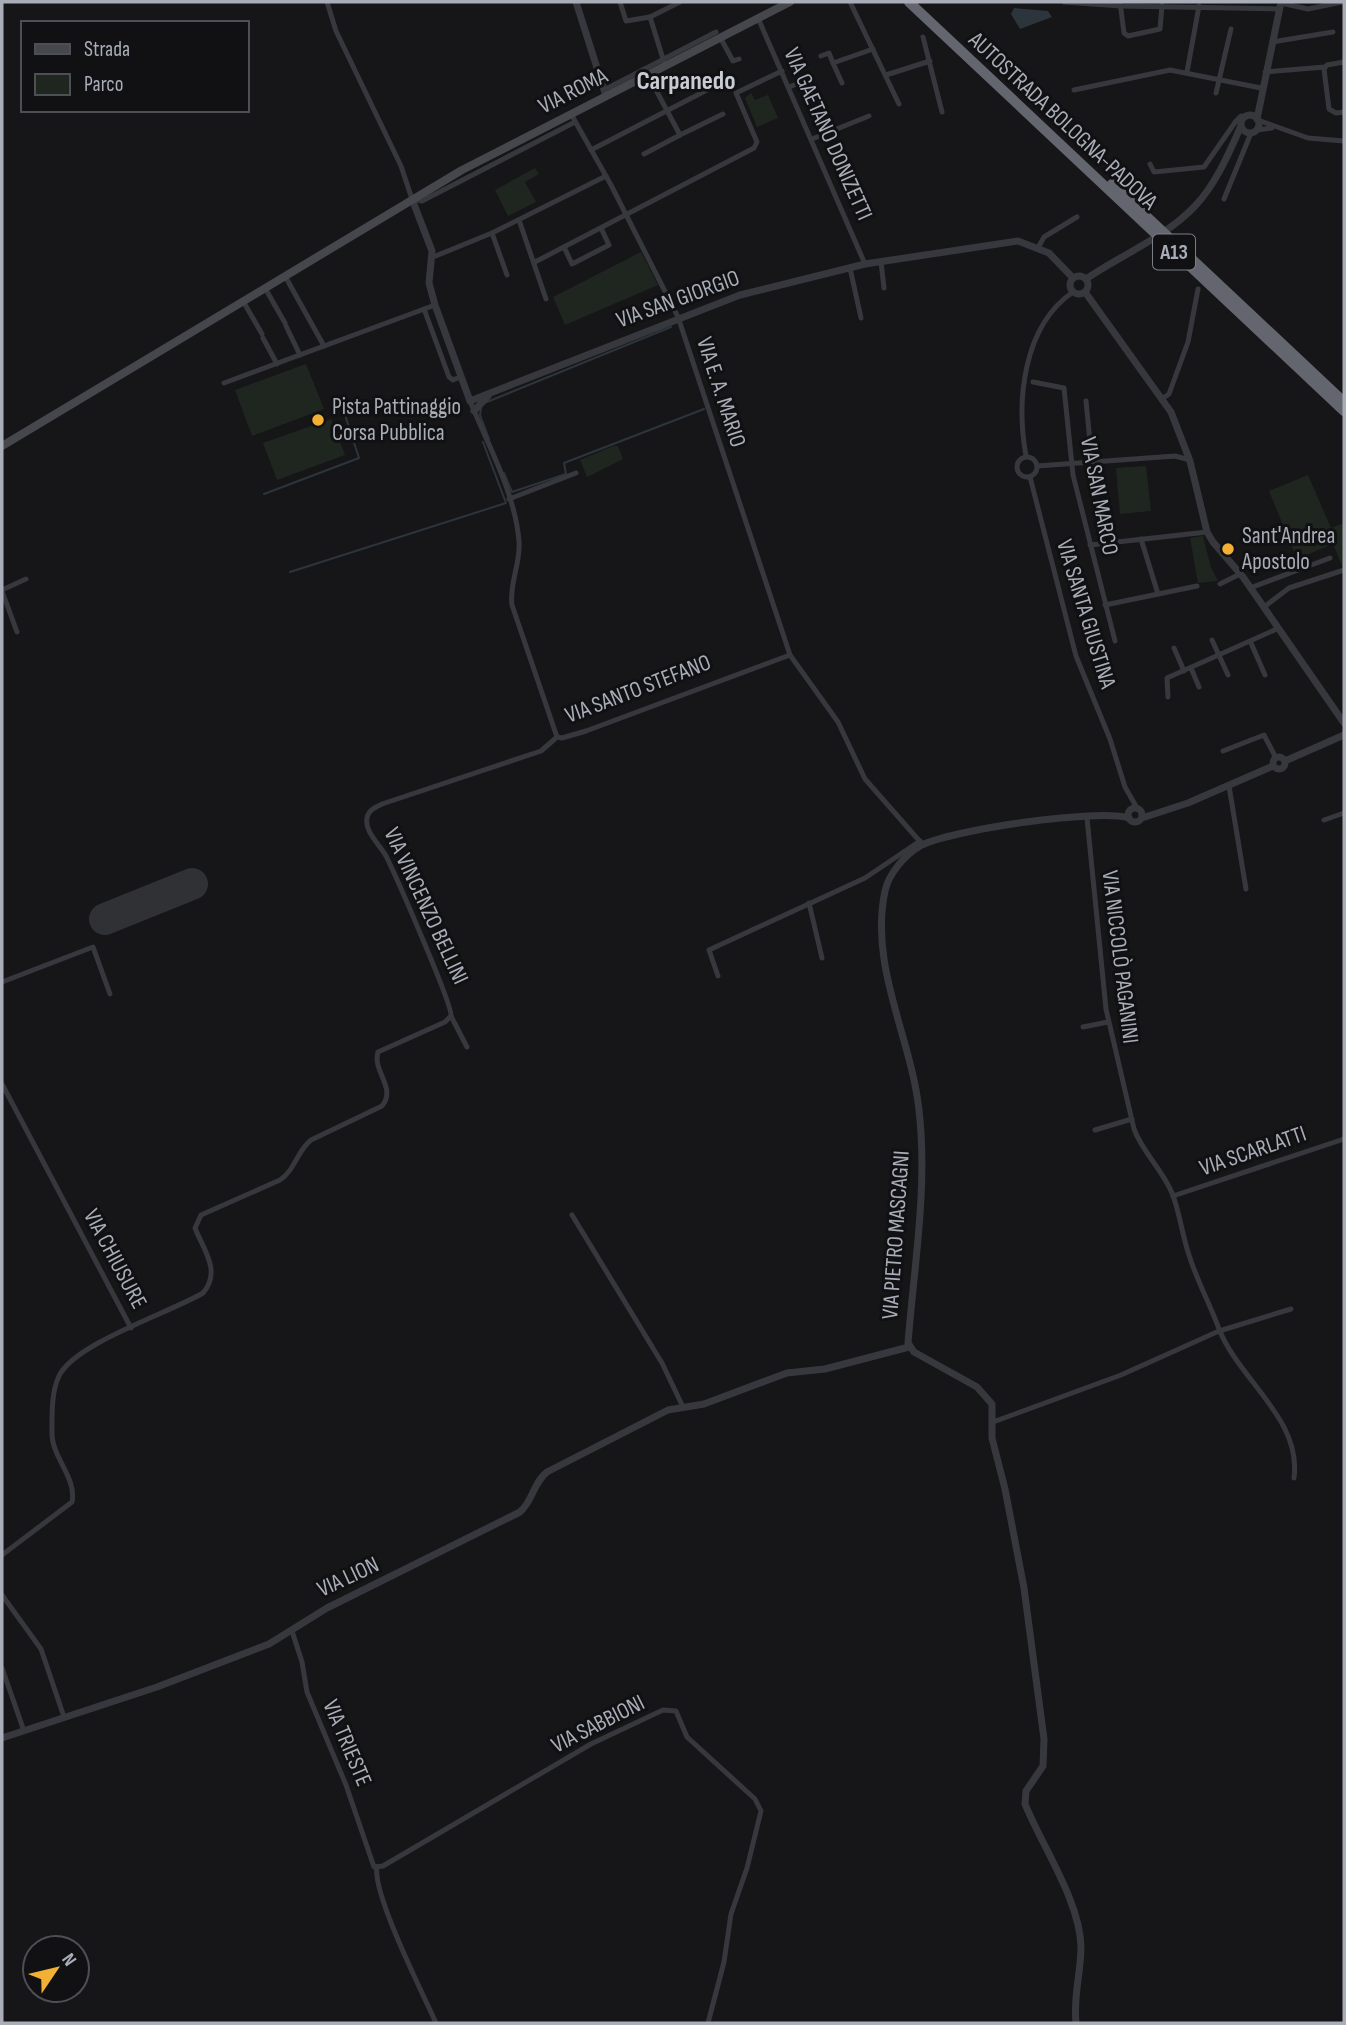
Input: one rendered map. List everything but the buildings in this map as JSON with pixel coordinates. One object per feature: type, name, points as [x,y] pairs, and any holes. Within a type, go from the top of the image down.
[{"type":"highway","name":"AUTOSTRADA BOLOGNA-PADOVA","points":[[909,2],[1344,411]]},
{"type":"highway","name":"AUTOSTRADA BOLOGNA-PADOVA","points":[[918,2],[1344,402]]},
{"type":"main road","name":"VIA ROMA","points":[[2,446],[412,199],[573,118],[605,93],[648,74],[664,62],[790,2]]},
{"type":"street","points":[[327,2],[336,31],[397,156],[412,199]]},
{"type":"street","points":[[576,2],[605,93]]},
{"type":"street","points":[[620,2],[626,21],[650,17],[669,4],[680,2]]},
{"type":"street","points":[[850,2],[899,104]]},
{"type":"street","points":[[1064,2],[1199,6],[1281,5],[1308,9],[1342,2]]},
{"type":"street","points":[[1120,4],[1124,33],[1128,36],[1160,29],[1162,5]]},
{"type":"street","points":[[1224,199],[1257,109],[1281,5]]},
{"type":"street","points":[[1187,72],[1199,6]]},
{"type":"street","points":[[650,17],[664,62]]},
{"type":"street","name":"VIA GAETANO DONIZETTI","points":[[758,18],[865,264]]},
{"type":"street","points":[[1216,93],[1231,29]]},
{"type":"street","points":[[1272,42],[1333,33]]},
{"type":"street","points":[[718,35],[733,61],[739,59]]},
{"type":"street","points":[[923,37],[942,111]]},
{"type":"street","points":[[833,62],[873,49]]},
{"type":"street","points":[[821,56],[829,53],[842,83]]},
{"type":"street","points":[[886,75],[930,61]]},
{"type":"street","name":"VIA ROMA","points":[[605,93],[664,62]]},
{"type":"street","points":[[1265,72],[1325,67],[1344,62]]},
{"type":"street","points":[[1325,67],[1329,108],[1336,113],[1344,112]]},
{"type":"street","points":[[1074,90],[1170,69],[1261,88]]},
{"type":"street","points":[[535,262],[754,148],[757,142],[736,93],[782,71]]},
{"type":"street","points":[[648,74],[680,135]]},
{"type":"street","points":[[789,88],[804,81]]},
{"type":"street","points":[[591,150],[707,90]]},
{"type":"street","points":[[644,154],[723,114]]},
{"type":"street","points":[[812,139],[869,116]]},
{"type":"street","name":"VIA E. A. MARIO","points":[[573,118],[627,215],[678,317],[790,655]]},
{"type":"street","points":[[1249,130],[1253,118]]},
{"type":"street","points":[[1150,164],[1154,172],[1204,167],[1236,121],[1253,118],[1308,138],[1344,141]]},
{"type":"street","points":[[1086,279],[1188,214],[1206,193],[1236,139],[1249,130],[1275,128]]},
{"type":"street","points":[[433,257],[492,233],[606,176]]},
{"type":"street","name":"VIA SANTO STEFANO","points":[[412,199],[433,257],[429,283],[435,305],[460,377],[509,499],[519,546],[511,589],[512,606],[557,737],[586,731],[790,655]]},
{"type":"street","points":[[1073,278],[1039,246],[1044,237],[1077,217]]},
{"type":"street","points":[[519,220],[547,299]]},
{"type":"street","points":[[564,247],[572,264],[609,245],[601,229]]},
{"type":"street","points":[[492,233],[507,275]]},
{"type":"street","name":"VIA SAN GIORGIO","points":[[470,401],[678,317],[740,295],[865,264],[1006,242],[1039,246]]},
{"type":"street","points":[[881,262],[884,288]]},
{"type":"street","points":[[850,268],[861,318]]},
{"type":"street","points":[[285,276],[324,346]]},
{"type":"street","points":[[1073,292],[1070,284],[1073,278],[1079,276],[1086,279]]},
{"type":"street","points":[[1085,292],[1088,286],[1086,279]]},
{"type":"street","points":[[265,288],[300,355]]},
{"type":"street","points":[[1163,398],[1169,394],[1188,342],[1198,289]]},
{"type":"street","points":[[1026,456],[1023,407],[1030,355],[1043,324],[1073,292],[1085,292]]},
{"type":"street","points":[[1085,292],[1163,398],[1184,454],[1207,531],[1279,628],[1344,723]]},
{"type":"street","points":[[243,301],[276,364]]},
{"type":"street","points":[[224,383],[435,305]]},
{"type":"street","points":[[424,309],[437,346],[447,342]]},
{"type":"street","name":"VIA SANTO STEFANO","points":[[437,346],[449,377],[453,380],[460,377]]},
{"type":"street","name":"VIA SAN MARCO","points":[[1033,382],[1063,386],[1071,464],[1115,641]]},
{"type":"street","name":"VIA SAN GIORGIO","points":[[466,391],[494,391]]},
{"type":"street","name":"VIA SAN GIORGIO","points":[[474,411],[494,391]]},
{"type":"street","points":[[1086,401],[1092,462]]},
{"type":"street","points":[[1037,466],[1184,454]]},
{"type":"street","points":[[1026,456],[1035,460],[1037,466]]},
{"type":"street","points":[[1026,456],[1020,459],[1017,468],[1020,474],[1030,477],[1037,466]]},
{"type":"street","points":[[509,499],[576,473]]},
{"type":"street","name":"VIA SANTA GIUSTINA","points":[[1030,477],[1076,656],[1134,813]]},
{"type":"street","points":[[1090,545],[1207,531]]},
{"type":"street","points":[[1141,539],[1158,594]]},
{"type":"street","points":[[1250,588],[1330,558]]},
{"type":"street","points":[[1264,607],[1289,588],[1344,570]]},
{"type":"street","points":[[1220,584],[1240,574]]},
{"type":"street","points":[[17,632],[2,590],[26,579]]},
{"type":"street","points":[[1105,605],[1197,586]]},
{"type":"street","points":[[1168,697],[1167,678],[1251,643],[1279,628]]},
{"type":"street","points":[[1212,640],[1228,675]]},
{"type":"street","points":[[1251,643],[1265,675]]},
{"type":"street","points":[[1174,648],[1184,671]]},
{"type":"street","points":[[790,655],[838,722],[865,779],[921,843]]},
{"type":"street","points":[[1191,668],[1199,687]]},
{"type":"street","points":[[1223,751],[1265,735],[1276,758],[1285,761],[1344,735]]},
{"type":"street","name":"VIA VINCENZO BELLINI","points":[[467,1047],[451,1016],[452,1010],[441,982],[367,818],[373,809],[382,804],[541,751],[557,737]]},
{"type":"street","points":[[1273,766],[1276,758]]},
{"type":"street","points":[[1134,813],[1151,813],[1178,807],[1273,766],[1282,769],[1285,761]]},
{"type":"street","points":[[1229,786],[1246,890]]},
{"type":"street","name":"VIA PIETRO MASCAGNI","points":[[718,975],[709,950],[865,878],[921,843],[1014,823],[1134,813]]},
{"type":"street","points":[[1324,820],[1344,813]]},
{"type":"street","name":"VIA NICCOLÒ PAGANINI","points":[[1087,818],[1108,1023],[1132,1119],[1142,1148],[1165,1178],[1173,1196],[1189,1257],[1219,1331],[1288,1433],[1295,1456],[1294,1478]]},
{"type":"street","name":"VIA PIETRO MASCAGNI","points":[[907,852],[888,881],[883,910],[885,968],[916,1088],[922,1140],[909,1347],[986,1394],[992,1404],[992,1437],[1024,1588],[1044,1739],[1043,1766],[1026,1791],[1025,1804],[1064,1890],[1081,1946],[1076,2023]]},
{"type":"street","points":[[808,904],[822,958]]},
{"type":"street","points":[[2,982],[93,947],[110,994]]},
{"type":"street","points":[[131,1328],[206,1289],[211,1264],[195,1227],[201,1215],[280,1181],[288,1175],[304,1146],[312,1140],[382,1106],[386,1101],[387,1090],[376,1061],[378,1052],[445,1022],[451,1016]]},
{"type":"street","points":[[1083,1027],[1108,1023]]},
{"type":"street","name":"VIA CHIUSURE","points":[[2,1084],[131,1328],[76,1357],[59,1376],[55,1387],[52,1440],[73,1490],[72,1502],[2,1555]]},
{"type":"street","points":[[1095,1129],[1132,1119]]},
{"type":"street","name":"VIA SCARLATTI","points":[[1173,1196],[1344,1139]]},
{"type":"street","points":[[572,1215],[662,1363],[682,1407]]},
{"type":"street","points":[[993,1423],[1121,1375],[1219,1331],[1291,1309]]},
{"type":"street","name":"VIA LION","points":[[2,1738],[218,1665],[292,1632],[327,1608],[520,1512],[528,1503],[536,1483],[547,1472],[653,1417],[682,1407],[704,1404],[787,1373],[825,1369],[909,1347]]},
{"type":"street","points":[[3,1600],[41,1649],[64,1717]]},
{"type":"street","name":"VIA TRIESTE","points":[[292,1632],[302,1662],[307,1692],[346,1785],[376,1867],[375,1875],[387,1911],[436,2023]]},
{"type":"street","points":[[2,1668],[24,1731]]},
{"type":"street","name":"VIA SABBIONI","points":[[376,1867],[591,1744],[672,1709],[687,1737],[755,1799],[761,1811],[730,1914],[724,1962],[708,2023]]},
{"type":"green space","points":[[751,93],[755,100],[768,95],[778,118],[757,127],[745,98]]},
{"type":"green space","points":[[535,168],[539,174],[525,182],[536,202],[508,216],[495,190]]},
{"type":"green space","points":[[641,252],[658,285],[565,325],[553,297]]},
{"type":"green space","points":[[306,364],[324,409],[252,436],[235,390]]},
{"type":"green space","points":[[331,419],[345,455],[277,480],[263,443]]},
{"type":"green space","points":[[618,446],[623,459],[587,477],[580,460]]},
{"type":"green space","points":[[1146,466],[1151,511],[1120,514],[1116,468]]},
{"type":"green space","points":[[1308,475],[1331,528],[1344,523],[1342,566],[1333,544],[1297,559],[1269,491]]},
{"type":"green space","points":[[1203,536],[1211,568],[1218,581],[1198,583],[1190,538]]},
{"type":"shaded area","points":[[1014,8],[1048,11],[1052,17],[1020,29],[1011,14]]},
{"type":"waterway","points":[[487,402],[671,327]]},
{"type":"waterway","points":[[264,494],[359,458],[342,406]]},
{"type":"waterway","points":[[481,408],[480,415],[489,439]]},
{"type":"waterway","points":[[504,473],[512,492],[566,474],[564,463],[704,409]]},
{"type":"waterway","points":[[290,572],[506,503],[483,442]]},
{"type":"runway","points":[[105,919],[192,884]]},
{"type":"place","name":"Pista Pattinaggio Corsa Pubblica","points":[[318,420]]},
{"type":"place","name":"Sant'Andrea Apostolo","points":[[1228,549]]},
{"type":"district","name":"Carpanedo","points":[[686,81]]}]
